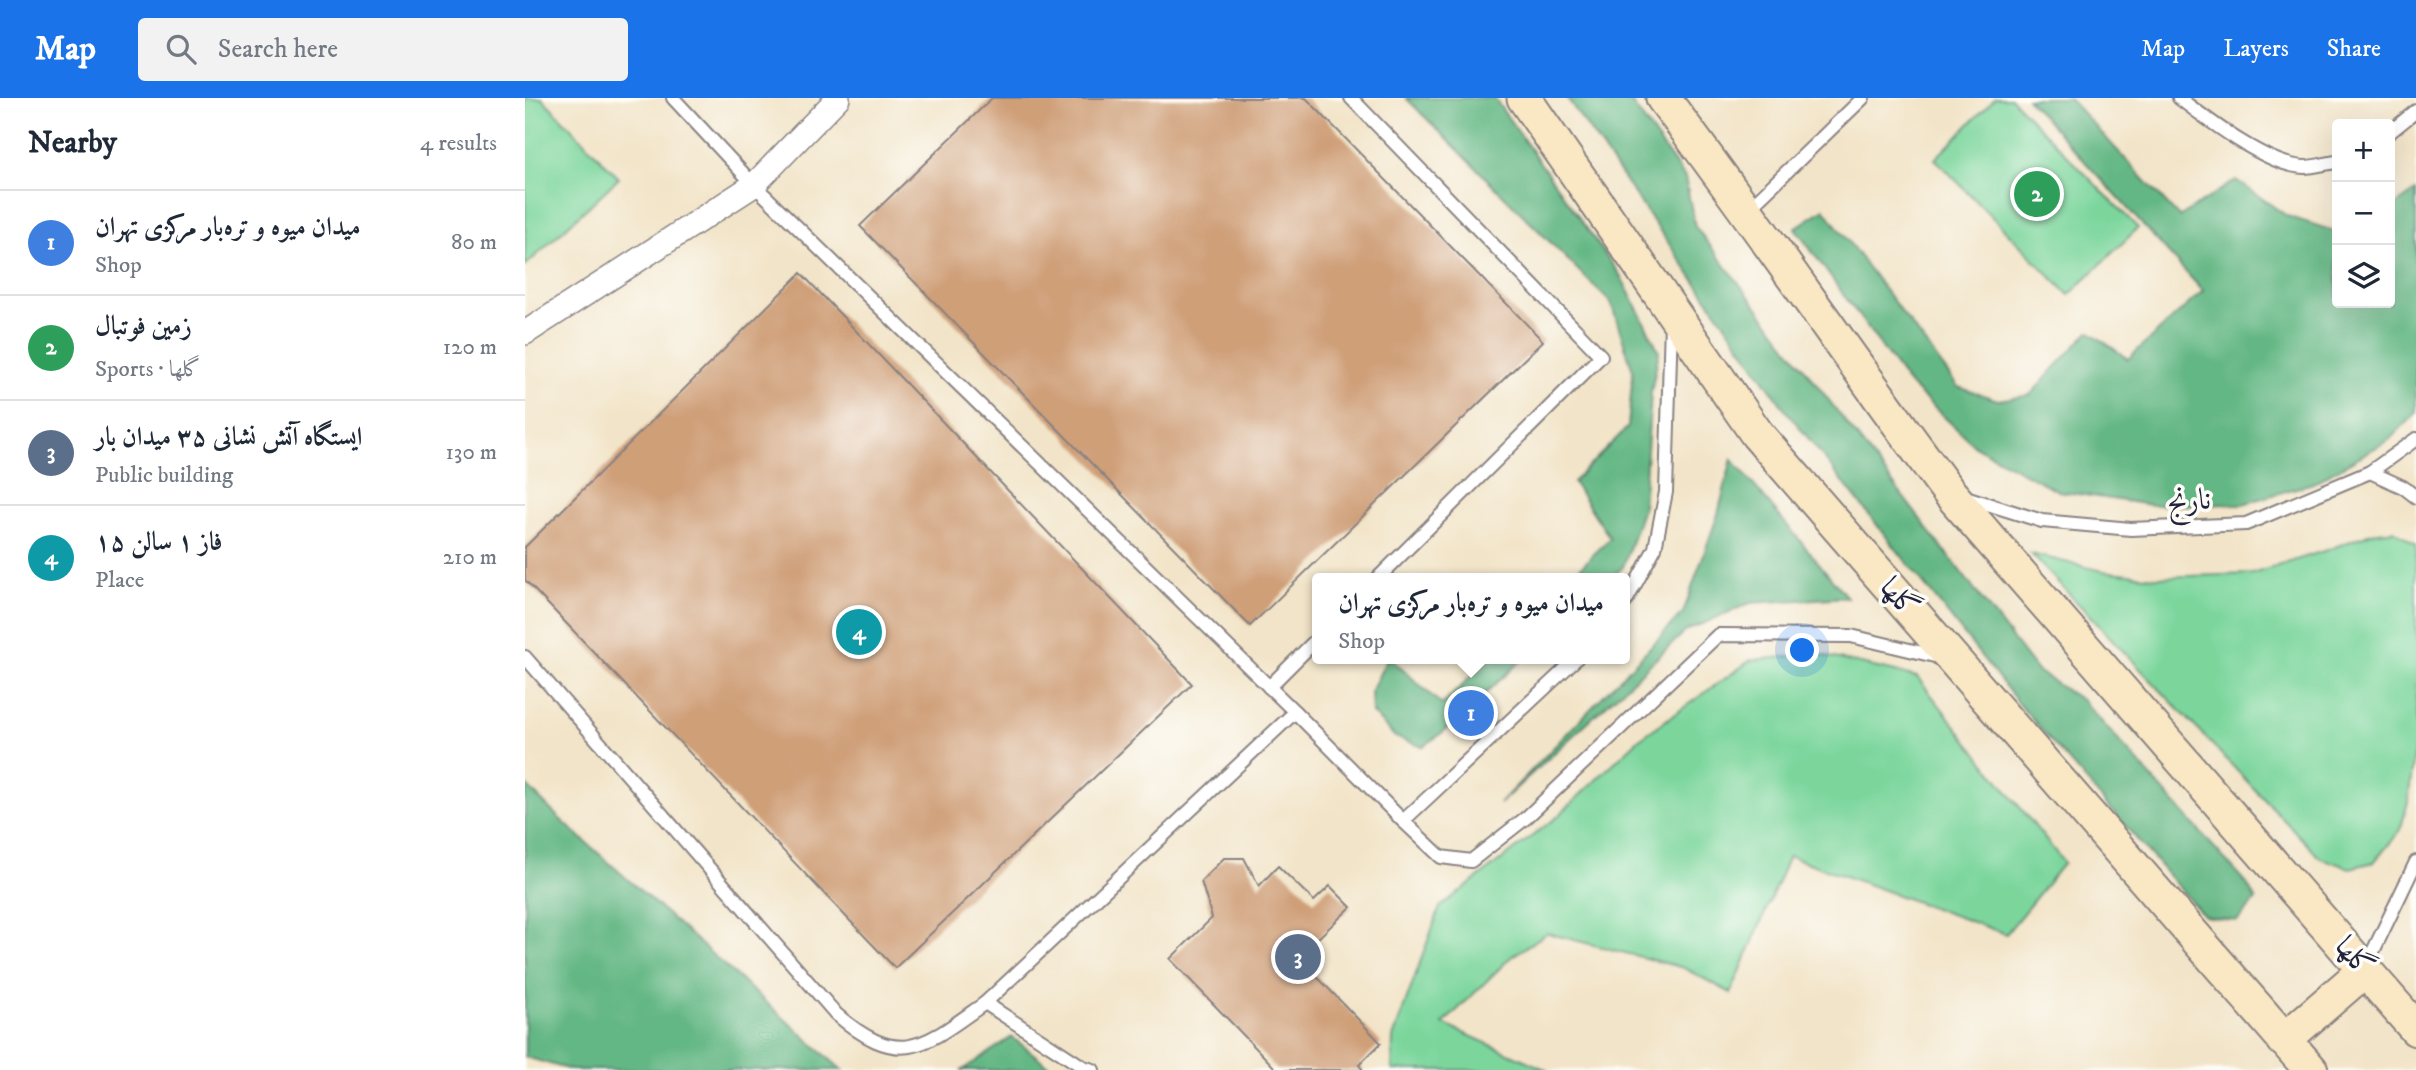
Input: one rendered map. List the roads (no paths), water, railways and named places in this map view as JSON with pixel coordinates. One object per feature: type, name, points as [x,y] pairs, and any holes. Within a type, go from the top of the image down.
[{"type":"street","points":[[525,334],[754,185],[838,98]]},
{"type":"street","name":"گلها","points":[[1524,98],[1757,434],[2311,1070]]},
{"type":"street","name":"گلها","points":[[1663,98],[1747,210],[1948,491],[2416,1029]]},
{"type":"street","points":[[2284,1040],[2365,970]]},
{"type":"lane","points":[[673,98],[754,185],[1441,857],[1471,861],[1527,817],[1718,635],[1851,636],[1954,661]]},
{"type":"lane","points":[[1351,98],[1601,356],[1383,573]]},
{"type":"lane","points":[[1747,210],[1863,98]]},
{"type":"lane","points":[[2179,98],[2227,134],[2270,157],[2303,167],[2332,163]]},
{"type":"lane","points":[[2395,128],[2416,111]]},
{"type":"lane","points":[[1630,594],[1655,548],[1665,492],[1672,312]]},
{"type":"lane","name":"نارنج","points":[[1948,491],[2042,521],[2131,529],[2246,524],[2371,472],[2416,439]]},
{"type":"lane","points":[[2371,472],[2403,487],[2416,497]]},
{"type":"lane","points":[[1269,687],[1312,644]]},
{"type":"lane","points":[[525,657],[836,1014],[860,1035],[901,1049],[935,1038],[985,1003],[1295,712]]},
{"type":"lane","points":[[1403,821],[1571,664]]},
{"type":"lane","points":[[2365,970],[2416,862]]},
{"type":"lane","points":[[985,1003],[1083,1067],[1093,1070]]},
{"type":"place","name":"زمین فوتبال","points":[[2037,194]]},
{"type":"place","name":"فاز ۱ سالن ۱۵","points":[[859,632]]},
{"type":"place","name":"میدان میوه و تره‌بار مرکزی تهران","points":[[1471,713]]},
{"type":"place","name":"ایستگاه آتش نشانی ۳۵ میدان بار","points":[[1298,957]]}]
